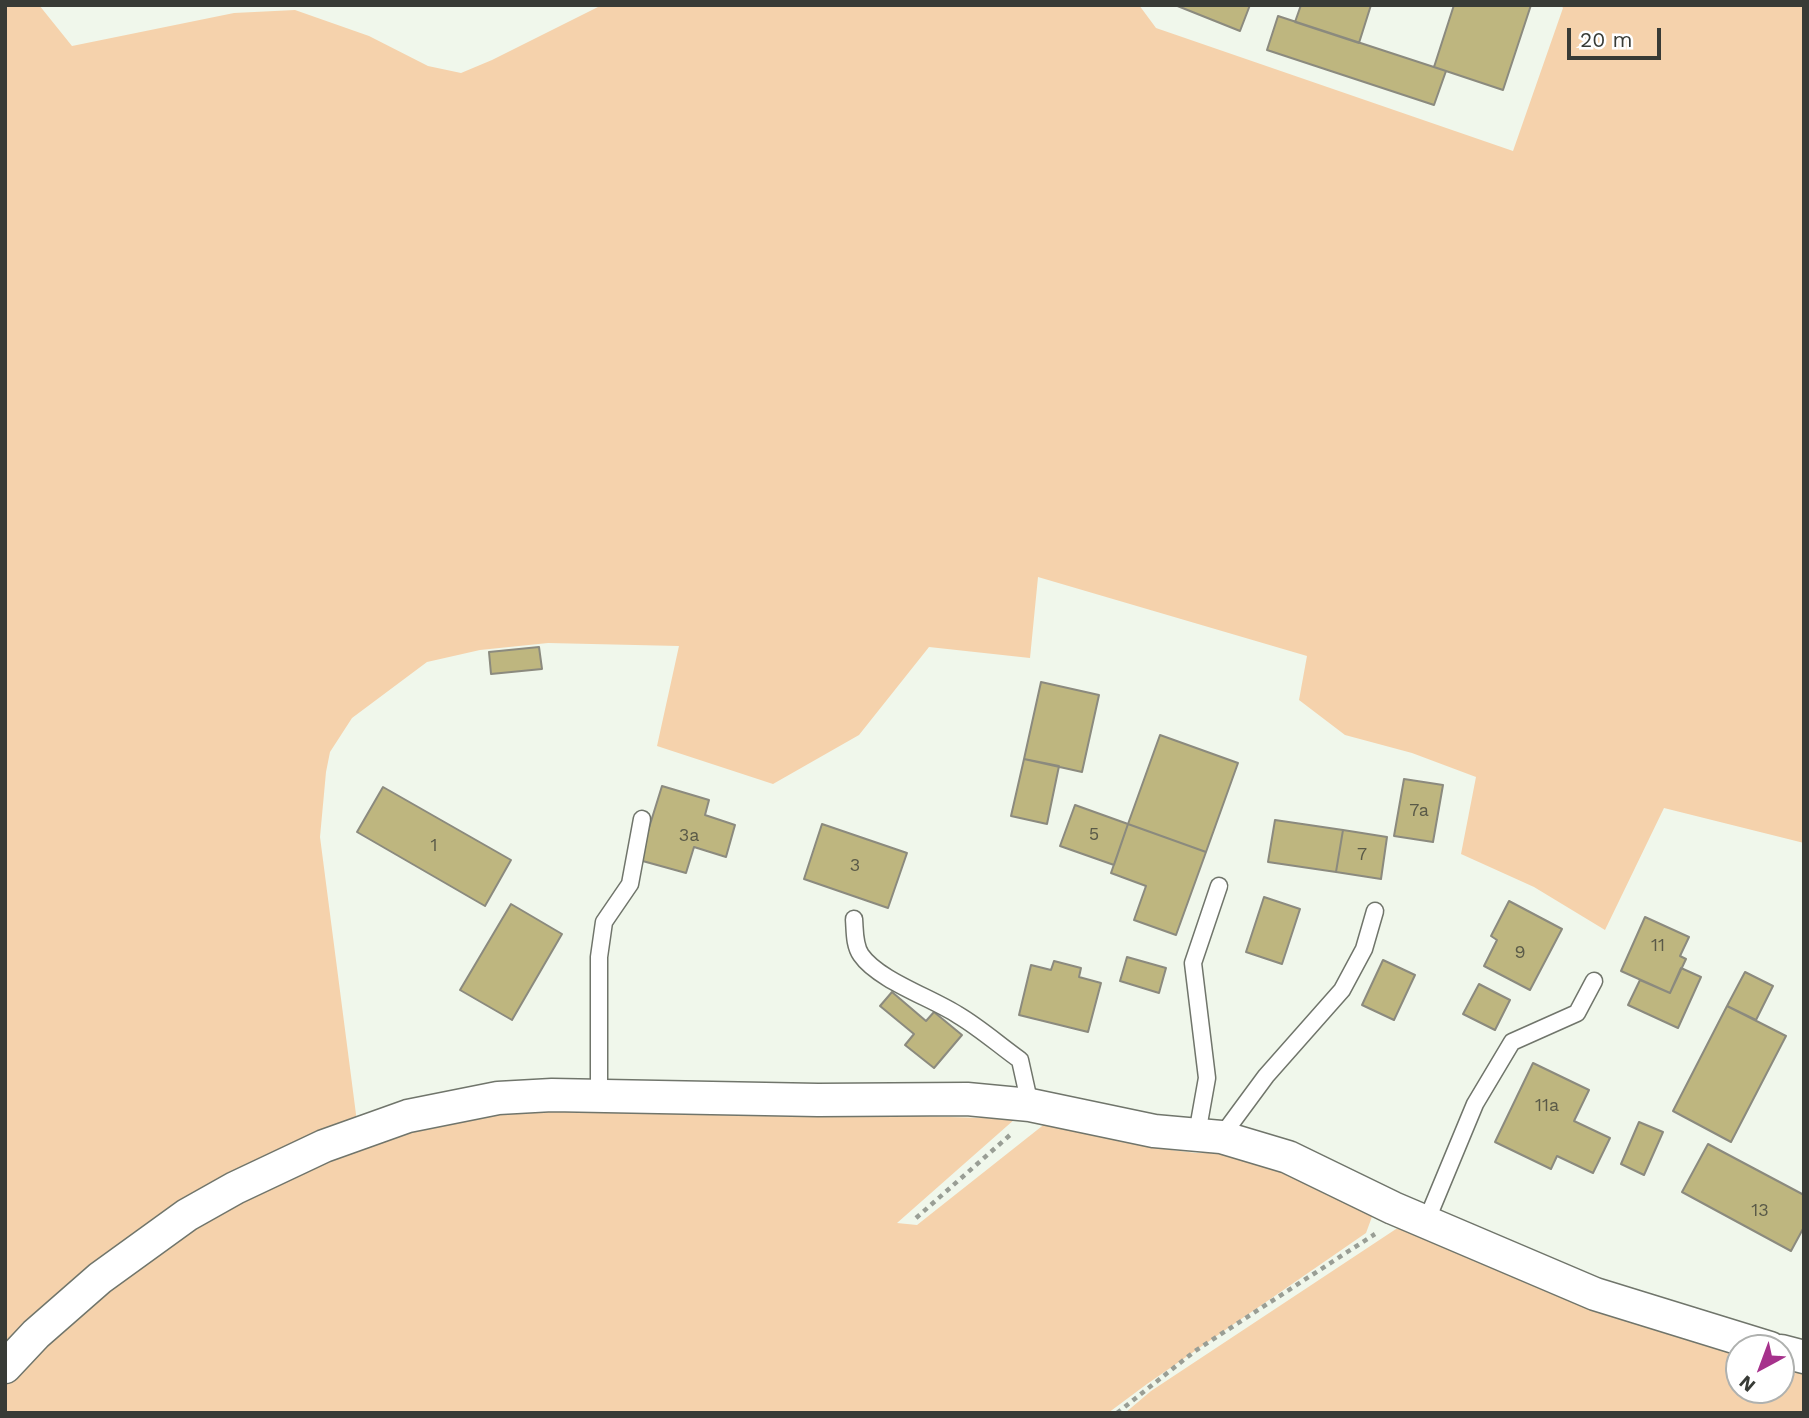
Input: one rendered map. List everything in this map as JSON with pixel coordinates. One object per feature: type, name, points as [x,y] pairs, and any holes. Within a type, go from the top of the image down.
[{"type":"street","points":[[5,1367],[36,1334],[100,1278],[187,1215],[235,1188],[288,1162],[408,1116],[463,1103],[552,1095],[599,1098],[967,1099],[1030,1105],[1154,1131],[1209,1135],[1287,1157],[1393,1208],[1595,1294],[1725,1334]]},
{"type":"lane","points":[[599,1098],[599,957],[604,922],[631,884],[642,819]]},
{"type":"lane","points":[[1209,1135],[1207,1078],[1193,963],[1219,886]]},
{"type":"lane","points":[[1209,1135],[1266,1076],[1342,990],[1364,948],[1375,911]]},
{"type":"lane","points":[[854,919],[856,943],[859,953],[867,963],[958,1014],[1020,1060],[1030,1105]]},
{"type":"lane","points":[[1426,1222],[1475,1104],[1512,1042],[1577,1013],[1594,981]]},
{"type":"path","points":[[916,1218],[1026,1121],[1030,1105]]},
{"type":"path","points":[[1117,1413],[1195,1351],[1372,1237],[1388,1221],[1393,1208]]},
{"type":"shaded area","points":[[5,5],[39,5],[72,46],[234,13],[295,10],[369,36],[428,66],[461,73],[602,5],[1139,5],[1156,28],[1513,151],[1563,8],[1561,5],[1804,5],[1804,843],[1664,808],[1605,930],[1534,887],[1461,854],[1476,777],[1412,753],[1345,735],[1299,700],[1307,656],[1038,577],[1030,658],[929,647],[859,735],[773,784],[657,746],[679,646],[548,643],[480,650],[427,662],[352,718],[330,752],[326,772],[320,837],[357,1122],[5,1350]]},
{"type":"shaded area","points":[[560,1105],[1015,1119],[897,1223],[917,1225],[1051,1119],[1103,1137],[1140,1145],[1196,1153],[1227,1149],[1247,1154],[1302,1176],[1373,1214],[1366,1233],[1108,1413],[5,1413],[5,1380],[92,1300],[226,1205],[372,1141],[480,1117]]},
{"type":"shaded area","points":[[1413,1228],[1725,1343],[1725,1404],[1795,1404],[1795,1365],[1804,1368],[1804,1413],[1125,1413],[1151,1391],[1396,1229]]},
{"type":"building","points":[[1175,5],[1250,5],[1240,31]]},
{"type":"building","points":[[1301,5],[1371,5],[1359,43],[1295,22]]},
{"type":"building","points":[[1454,5],[1531,5],[1503,90],[1434,67]]},
{"type":"building","points":[[1278,16],[1446,71],[1434,105],[1267,50]]},
{"type":"building","points":[[539,647],[542,669],[491,674],[489,652]]},
{"type":"building","points":[[1041,682],[1099,695],[1082,772],[1024,759]]},
{"type":"building","points":[[1160,735],[1238,763],[1206,852],[1128,824]]},
{"type":"building","points":[[1024,759],[1059,766],[1047,824],[1011,816]]},
{"type":"building","points":[[1404,779],[1443,785],[1433,842],[1394,836]]},
{"type":"building","points":[[662,786],[709,800],[705,815],[735,825],[726,857],[694,847],[686,873],[639,860]]},
{"type":"building","points":[[383,787],[511,860],[485,906],[357,832]]},
{"type":"building","points":[[1075,805],[1128,824],[1114,865],[1060,846]]},
{"type":"building","points":[[1275,820],[1343,830],[1336,872],[1268,862]]},
{"type":"building","points":[[822,824],[907,853],[888,908],[804,879]]},
{"type":"building","points":[[1128,824],[1206,852],[1176,935],[1134,920],[1146,886],[1111,873]]},
{"type":"building","points":[[1343,830],[1387,837],[1381,879],[1336,872]]},
{"type":"building","points":[[1264,897],[1300,909],[1282,964],[1246,952]]},
{"type":"building","points":[[1509,901],[1562,929],[1530,990],[1484,966],[1497,940],[1491,936]]},
{"type":"building","points":[[511,904],[562,934],[512,1020],[460,990]]},
{"type":"building","points":[[1645,917],[1689,937],[1680,956],[1686,959],[1670,993],[1621,971]]},
{"type":"building","points":[[1127,957],[1166,968],[1159,993],[1120,981]]},
{"type":"building","points":[[1383,960],[1415,975],[1394,1020],[1362,1005]]},
{"type":"building","points":[[1054,961],[1081,968],[1079,977],[1101,983],[1088,1032],[1019,1015],[1031,965],[1051,970]]},
{"type":"building","points":[[1681,968],[1701,977],[1678,1028],[1628,1005],[1640,980],[1670,993]]},
{"type":"building","points":[[1745,972],[1773,986],[1756,1020],[1727,1006]]},
{"type":"building","points":[[1479,984],[1510,1000],[1495,1030],[1463,1014]]},
{"type":"building","points":[[892,992],[926,1021],[934,1012],[962,1035],[934,1068],[905,1045],[914,1034],[880,1006]]},
{"type":"building","points":[[1727,1006],[1786,1036],[1731,1142],[1673,1111]]},
{"type":"building","points":[[1533,1063],[1589,1090],[1574,1121],[1610,1138],[1593,1173],[1557,1156],[1551,1169],[1495,1142]]},
{"type":"building","points":[[1639,1122],[1663,1132],[1644,1175],[1621,1164]]},
{"type":"building","points":[[1708,1144],[1804,1195],[1804,1227],[1791,1251],[1682,1192]]}]
